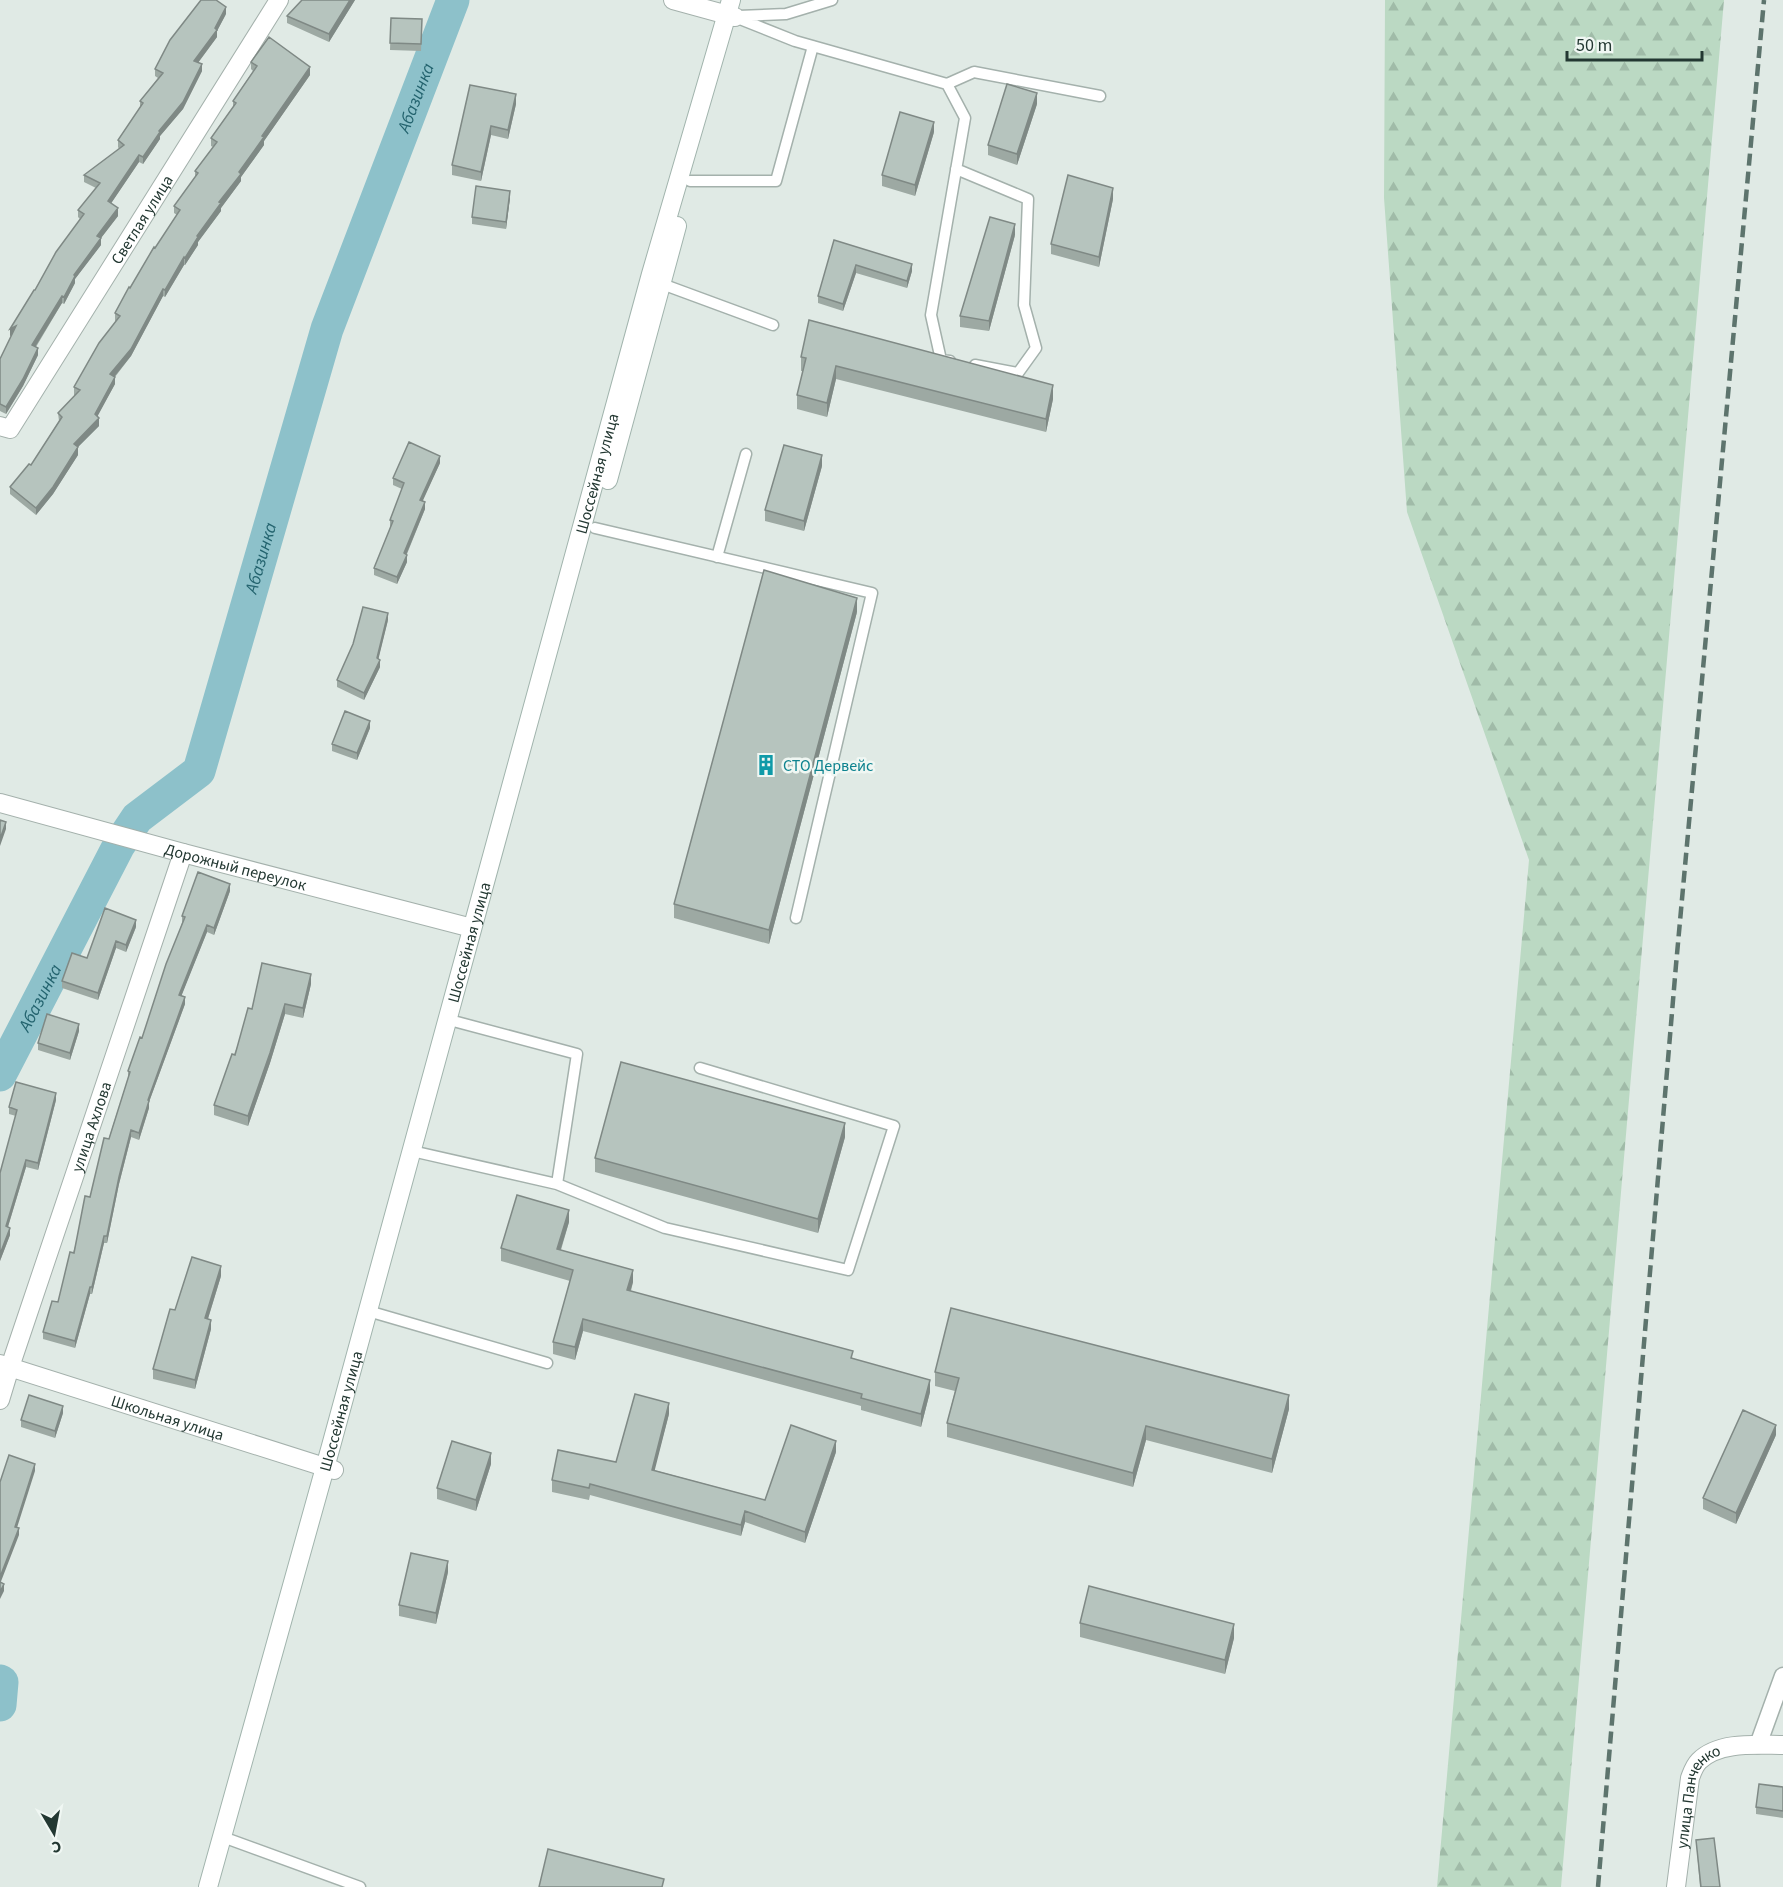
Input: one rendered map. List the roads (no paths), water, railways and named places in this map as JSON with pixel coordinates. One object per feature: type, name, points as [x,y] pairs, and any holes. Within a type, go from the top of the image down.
[{"type":"main road","name":"Светлая улица","points":[[0,426],[10,429],[279,0]]},
{"type":"main road","points":[[673,0],[733,8]]},
{"type":"main road","name":"Шоссейная улица","points":[[372,1312],[421,1153],[595,528],[690,181],[733,8]]},
{"type":"main road","name":"Шоссейная улица","points":[[217,1887],[372,1312],[472,928],[651,274],[733,8]]},
{"type":"main road","name":"Дорожный переулок","points":[[0,803],[472,928]]},
{"type":"main road","name":"улица Ахлова","points":[[0,1400],[5,1366],[183,853]]},
{"type":"main road","name":"Школьная улица","points":[[5,1366],[329,1468]]},
{"type":"main road","name":"Шоссейная улица","points":[[208,1887],[329,1468]]},
{"type":"main road","points":[[1758,1745],[1783,1745]]},
{"type":"main road","name":"улица Панченко","points":[[1676,1887],[1690,1778],[1697,1763],[1710,1753],[1725,1748],[1758,1745]]},
{"type":"street","name":"улица Панченко","points":[[1758,1745],[1783,1677]]},
{"type":"lane","points":[[733,8],[786,14],[831,0]]},
{"type":"lane","points":[[733,8],[795,41],[946,84],[974,72],[1100,96]]},
{"type":"lane","points":[[690,181],[776,181],[813,46]]},
{"type":"lane","points":[[946,84],[965,118],[930,315],[941,360],[1018,373],[1036,348],[1024,305],[1028,199],[956,169]]},
{"type":"lane","points":[[662,284],[773,325]]},
{"type":"lane","points":[[717,557],[746,454]]},
{"type":"lane","points":[[595,528],[872,593],[796,918]]},
{"type":"lane","points":[[457,1022],[577,1054],[557,1184]]},
{"type":"lane","points":[[421,1153],[557,1184],[665,1228],[849,1270],[894,1126],[700,1068]]},
{"type":"lane","points":[[372,1312],[547,1363]]},
{"type":"lane","points":[[231,1840],[328,1882],[360,1887]]},
{"type":"waterway","name":"Абазинка","points":[[0,1075],[119,845],[137,818],[199,771],[327,329],[453,0]]},
{"type":"waterway","name":"Абазинка","points":[[0,1681],[2,1682],[0,1705]]},
{"type":"railway","points":[[1598,1887],[1676,965],[1764,0]]},
{"type":"place","name":"СТО Дервейс","points":[[766,765]]}]
